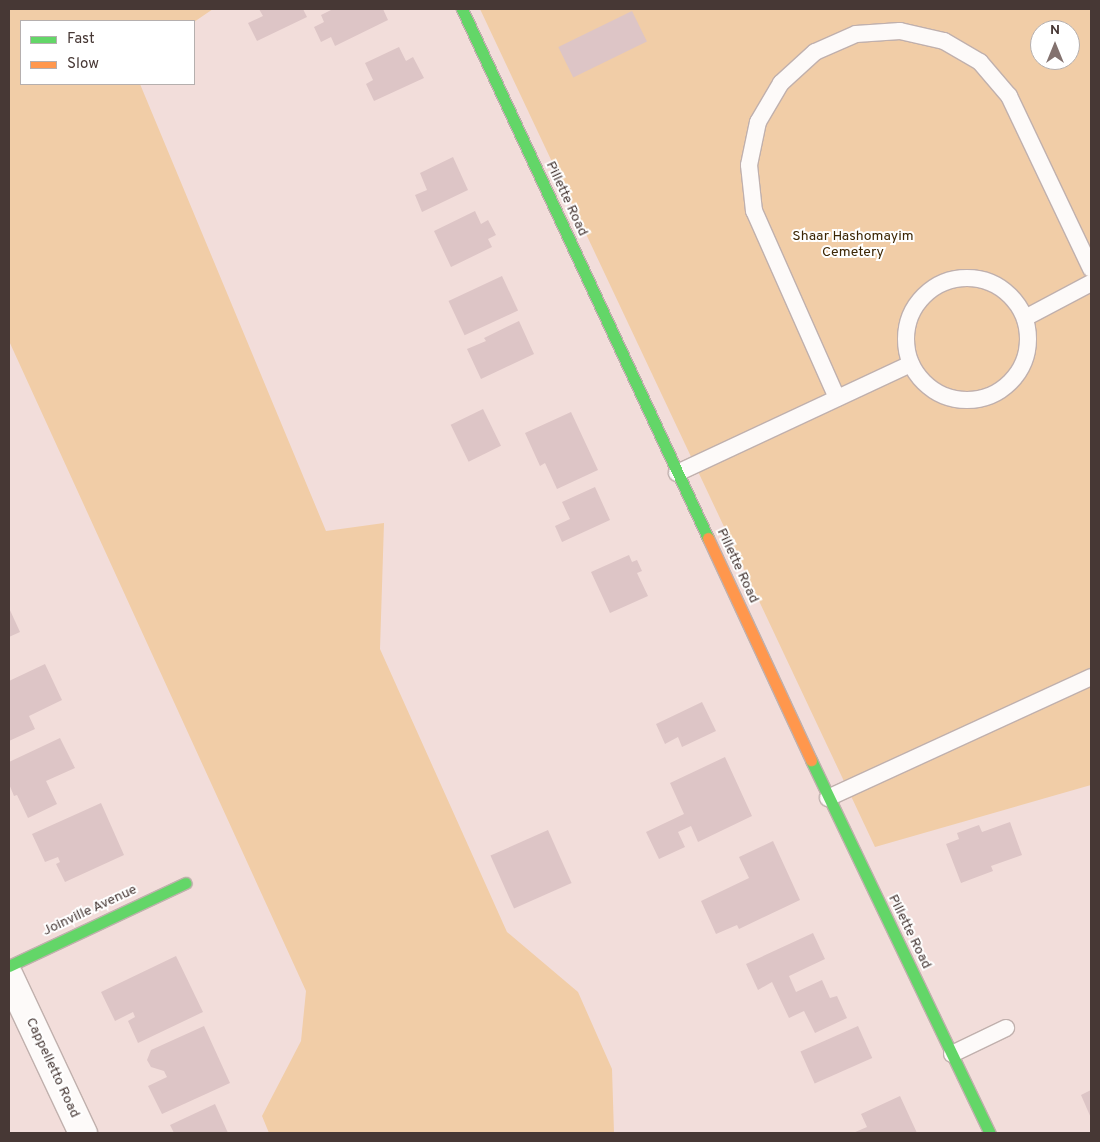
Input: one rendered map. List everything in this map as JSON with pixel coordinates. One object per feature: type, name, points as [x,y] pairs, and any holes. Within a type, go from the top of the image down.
[{"type":"street","name":"Pillette Road","points":[[462,9],[828,798],[990,1133]]},
{"type":"street","name":"Joinville Avenue","points":[[9,966],[185,883]]},
{"type":"street","name":"Cappelletto Road","points":[[9,976],[83,1133]]},
{"type":"lane","points":[[837,398],[754,211],[749,165],[758,122],[767,106],[781,83],[815,52],[856,34],[900,31],[944,41],[980,62],[1009,96],[1091,269]]},
{"type":"lane","points":[[963,278],[982,279],[1000,287],[1015,299],[1025,318],[1029,339],[1026,359],[1016,377],[1000,391],[987,396],[959,400],[939,394],[922,381],[911,364],[906,345],[907,326],[914,307],[927,292],[944,282],[963,278]]},
{"type":"lane","points":[[1025,318],[1091,283]]},
{"type":"lane","points":[[677,473],[911,364]]},
{"type":"lane","points":[[828,798],[1091,676]]},
{"type":"lane","points":[[952,1054],[1006,1028]]},
{"type":"green space","points":[[9,9],[213,9],[195,21],[20,20],[20,85],[140,85],[326,531],[384,523],[380,649],[507,932],[578,992],[612,1069],[614,1133],[269,1133],[262,1116],[301,1041],[306,991],[9,341]]},
{"type":"green space","name":"Shaar Hashomayim Cemetery","points":[[480,9],[1091,9],[1091,785],[875,847]]},
{"type":"building","points":[[259,9],[303,9],[307,17],[257,41],[248,23],[263,16]]},
{"type":"building","points":[[333,9],[383,9],[388,20],[335,46],[331,37],[321,42],[314,27],[324,22],[321,15]]},
{"type":"building","points":[[632,11],[647,42],[573,78],[558,47]]},
{"type":"building","points":[[399,47],[406,61],[413,57],[424,78],[374,101],[366,84],[373,80],[365,63]]},
{"type":"building","points":[[453,157],[468,190],[422,212],[415,195],[427,190],[420,173]]},
{"type":"building","points":[[475,211],[481,224],[488,220],[496,235],[488,239],[492,247],[451,267],[434,231]]},
{"type":"building","points":[[502,276],[518,310],[465,335],[449,301]]},
{"type":"building","points":[[519,321],[534,354],[481,379],[467,349],[486,341],[484,338]]},
{"type":"building","points":[[483,409],[501,446],[469,462],[451,425]]},
{"type":"building","points":[[571,412],[598,470],[557,489],[545,463],[540,466],[525,433]]},
{"type":"building","points":[[595,487],[610,520],[562,542],[555,526],[570,519],[562,502]]},
{"type":"building","points":[[629,555],[632,562],[637,560],[642,571],[637,573],[648,596],[610,613],[591,572]]},
{"type":"building","points":[[9,608],[20,632],[9,637]]},
{"type":"building","points":[[45,664],[62,700],[29,716],[35,729],[9,741],[9,681]]},
{"type":"building","points":[[702,702],[716,731],[682,747],[678,737],[665,744],[656,724]]},
{"type":"building","points":[[60,738],[75,768],[46,781],[57,804],[28,818],[17,795],[14,796],[9,784],[9,762]]},
{"type":"building","points":[[725,757],[752,816],[698,842],[691,826],[678,832],[685,847],[659,859],[646,832],[684,814],[670,783]]},
{"type":"building","points":[[101,803],[124,855],[65,882],[56,864],[60,862],[58,857],[45,862],[32,834]]},
{"type":"building","points":[[1010,822],[1022,855],[991,866],[993,871],[961,883],[946,844],[959,839],[957,833],[979,825],[982,832]]},
{"type":"building","points":[[548,830],[572,883],[514,909],[490,856]]},
{"type":"building","points":[[773,841],[800,900],[739,929],[737,925],[716,934],[701,901],[749,878],[739,857]]},
{"type":"building","points":[[813,933],[825,959],[789,976],[796,992],[822,980],[830,998],[837,996],[847,1018],[815,1033],[804,1011],[789,1018],[772,982],[758,990],[746,964]]},
{"type":"building","points":[[176,956],[203,1012],[138,1043],[128,1021],[135,1017],[133,1012],[115,1021],[101,992]]},
{"type":"building","points":[[204,1026],[230,1083],[162,1114],[148,1086],[167,1077],[164,1071],[151,1067],[147,1060],[151,1050]]},
{"type":"building","points":[[858,1026],[872,1058],[815,1084],[800,1052]]},
{"type":"building","points":[[1091,1090],[1091,1118],[1081,1095]]},
{"type":"building","points":[[900,1096],[917,1133],[853,1133],[867,1127],[861,1114]]},
{"type":"building","points":[[215,1104],[228,1133],[174,1133],[170,1125]]},
{"type":"traffic: fast","points":[[462,9],[708,538]]},
{"type":"traffic: fast","points":[[811,760],[990,1133]]},
{"type":"traffic: fast","points":[[9,966],[185,883]]},
{"type":"traffic: slow","points":[[708,538],[811,760]]}]
